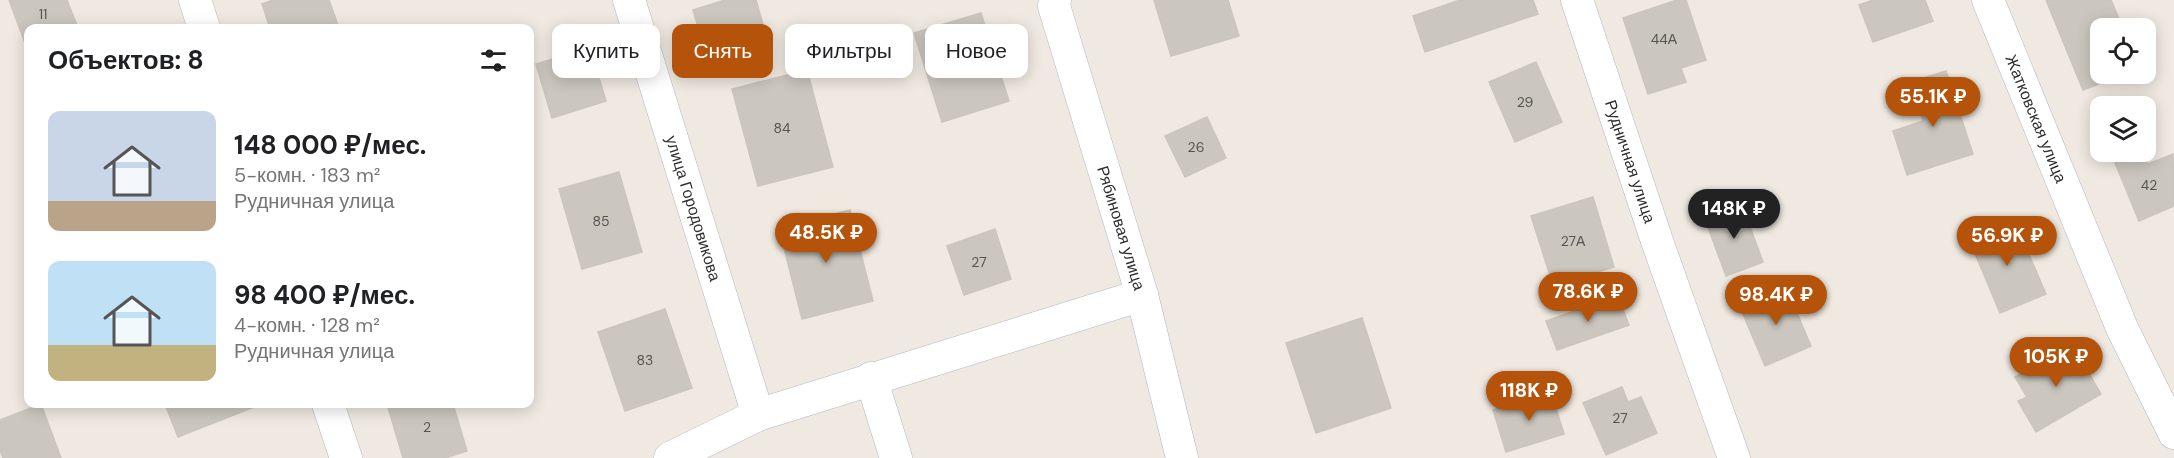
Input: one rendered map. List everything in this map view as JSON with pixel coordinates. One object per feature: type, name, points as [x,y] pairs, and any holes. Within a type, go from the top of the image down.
[{"type":"street","points":[[195,0],[203,24]]},
{"type":"street","name":"улица Городовикова","points":[[629,0],[759,415]]},
{"type":"street","name":"Рябиновая улица","points":[[1055,0],[1054,6],[1142,295],[1182,458]]},
{"type":"street","name":"Рудничная улица","points":[[1577,0],[1653,230],[1734,458]]},
{"type":"street","name":"Жатковская улица","points":[[1988,0],[2122,328],[2174,433]]},
{"type":"street","points":[[670,458],[759,415],[871,378],[1142,295]]},
{"type":"street","points":[[871,378],[897,458]]},
{"type":"street","points":[[329,408],[346,458]]},
{"type":"building","points":[[9,0],[67,0],[76,24],[24,24],[24,40]]},
{"type":"building","points":[[273,0],[329,0],[338,24],[269,24],[262,4]]},
{"type":"building","points":[[725,0],[756,0],[763,24],[697,24],[693,10]]},
{"type":"building","points":[[1154,0],[1228,0],[1239,36],[1171,56]]},
{"type":"building","points":[[1460,0],[1533,0],[1538,14],[1425,52],[1413,16]]},
{"type":"building","points":[[1677,0],[1686,0],[1706,60],[1681,68],[1686,82],[1648,94],[1623,18]]},
{"type":"building","points":[[1873,0],[1925,0],[1933,21],[1873,42],[1859,5]]},
{"type":"building","points":[[2046,0],[2111,0],[2119,18],[2090,18],[2090,84],[2099,84],[2083,90]]},
{"type":"building","points":[[981,13],[984,24],[944,24]]},
{"type":"building","points":[[925,30],[925,68],[914,33]]},
{"type":"building","points":[[552,59],[552,78],[599,78],[606,101],[552,118],[536,64]]},
{"type":"building","points":[[1536,62],[1562,122],[1515,142],[1489,82]]},
{"type":"building","points":[[1946,71],[1973,154],[1907,175],[1893,131],[1923,121],[1911,82]]},
{"type":"building","points":[[785,76],[785,78],[809,78],[833,167],[758,186],[732,89]]},
{"type":"building","points":[[928,78],[1002,78],[1009,101],[942,122]]},
{"type":"building","points":[[1207,117],[1226,158],[1185,177],[1165,136]]},
{"type":"building","points":[[2173,154],[2174,206],[2139,221],[2115,163],[2147,162],[2148,164]]},
{"type":"building","points":[[619,172],[642,252],[582,269],[559,189]]},
{"type":"building","points":[[1593,197],[1614,267],[1553,285],[1531,216]]},
{"type":"building","points":[[1742,205],[1763,262],[1726,276],[1705,219]]},
{"type":"building","points":[[850,210],[873,301],[802,319],[779,228]]},
{"type":"building","points":[[2014,220],[2046,294],[2000,313],[1969,239]]},
{"type":"building","points":[[995,229],[1011,279],[964,295],[947,246]]},
{"type":"building","points":[[1786,287],[1811,346],[1765,366],[1740,307]]},
{"type":"building","points":[[1618,296],[1629,325],[1557,350],[1546,321]]},
{"type":"building","points":[[665,309],[692,388],[625,411],[598,332]]},
{"type":"building","points":[[1362,318],[1391,408],[1316,433],[1286,343]]},
{"type":"building","points":[[2072,345],[2101,394],[2036,432],[2018,401],[2027,397],[2015,377]]},
{"type":"building","points":[[1622,387],[1628,402],[1641,397],[1657,433],[1606,455],[1583,403]]},
{"type":"building","points":[[1551,392],[1564,434],[1506,452],[1493,410]]},
{"type":"building","points":[[31,408],[42,408],[61,458],[3,458],[0,450],[0,420]]},
{"type":"building","points":[[167,408],[251,408],[178,437]]},
{"type":"building","points":[[388,408],[454,408],[467,451],[445,458],[403,458]]}]
